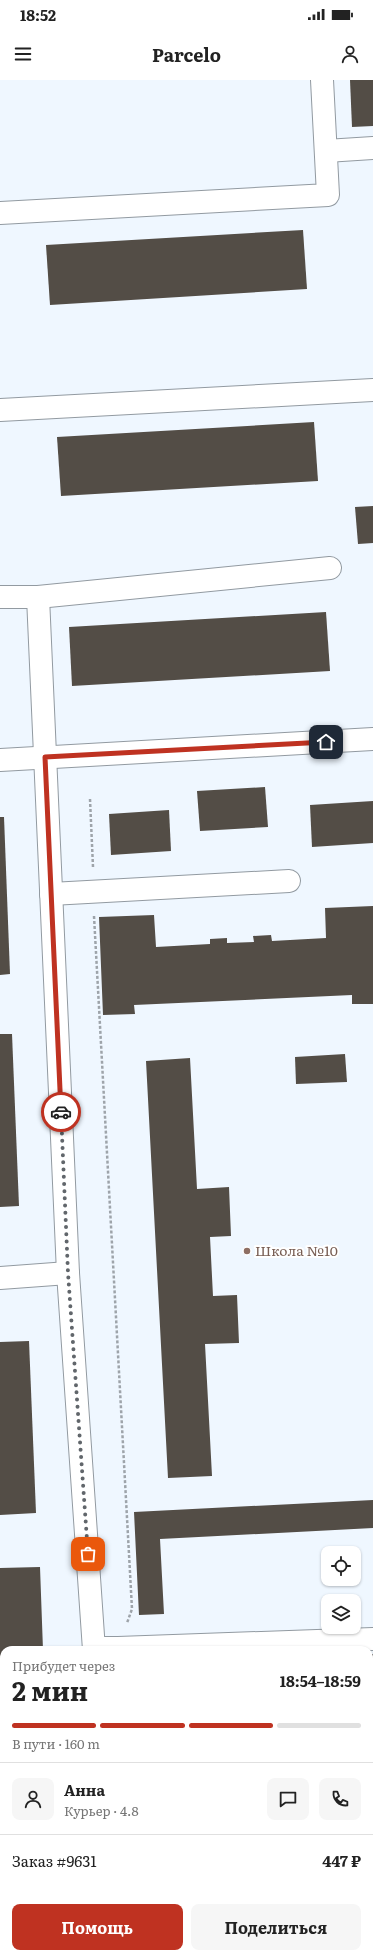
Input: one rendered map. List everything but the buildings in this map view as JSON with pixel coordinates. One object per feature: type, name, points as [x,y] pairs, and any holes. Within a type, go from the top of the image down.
[{"type":"street","points":[[0,213],[328,195],[322,80]]},
{"type":"street","points":[[326,151],[373,148]]},
{"type":"street","points":[[0,410],[373,390]]},
{"type":"street","points":[[0,597],[38,597],[330,568]]},
{"type":"street","points":[[38,597],[68,1273],[94,1646]]},
{"type":"street","points":[[0,760],[373,739]]},
{"type":"street","points":[[51,894],[289,881]]},
{"type":"street","points":[[0,1278],[68,1273]]},
{"type":"street","points":[[175,1646],[373,1639]]},
{"type":"path","points":[[90,799],[132,1609],[119,1646]]},
{"type":"way so far","points":[[61,1112],[68,1273],[88,1554]]},
{"type":"place","name":"Школа №10","points":[[247,1251]]},
{"type":"route","points":[[61,1112],[45,757],[326,742]]}]
